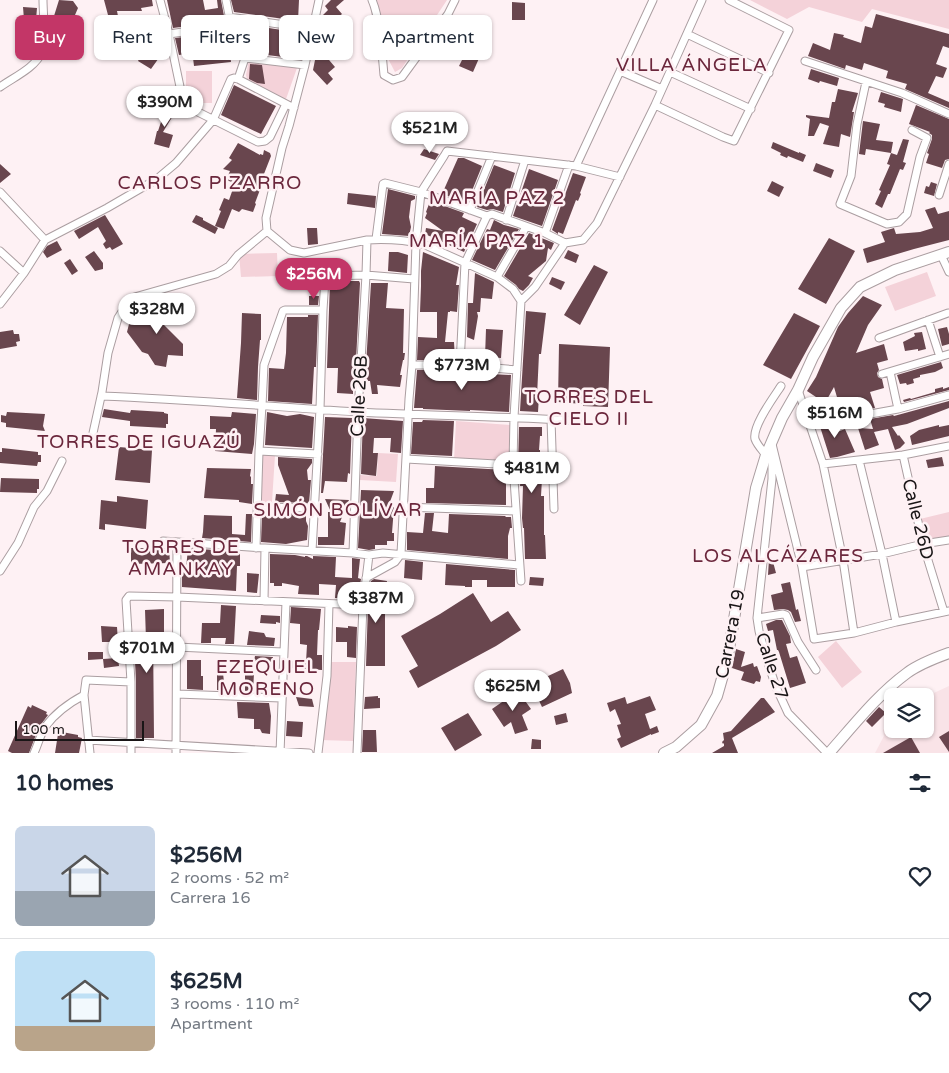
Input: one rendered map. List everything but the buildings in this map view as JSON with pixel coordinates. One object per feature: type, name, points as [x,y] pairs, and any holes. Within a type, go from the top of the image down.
[{"type":"street","points":[[0,87],[27,69],[37,60],[43,50],[43,0]]},
{"type":"street","points":[[160,0],[164,15]]},
{"type":"street","points":[[226,0],[230,15]]},
{"type":"street","points":[[316,15],[319,0]]},
{"type":"street","points":[[372,0],[378,28],[384,75],[393,80],[402,77],[448,14],[455,0]]},
{"type":"street","points":[[545,232],[572,166],[653,0]]},
{"type":"street","points":[[376,239],[383,184],[385,183],[421,192],[487,216],[492,214],[545,232],[565,243],[583,240],[597,223],[620,177],[688,34],[702,0]]},
{"type":"street","points":[[655,105],[734,141],[789,30],[729,0]]},
{"type":"street","points":[[688,34],[769,73]]},
{"type":"street","points":[[171,44],[183,101],[188,107],[258,142],[265,141],[270,137],[286,104]]},
{"type":"street","points":[[0,304],[24,273],[45,240],[107,208],[157,179],[176,163],[213,120],[244,60]]},
{"type":"street","points":[[262,60],[306,65]]},
{"type":"street","points":[[307,60],[282,148],[266,218],[268,231],[290,250],[304,254],[376,239],[423,244],[497,276],[513,289],[521,301],[513,465],[521,581]]},
{"type":"street","points":[[805,61],[902,93],[949,114]]},
{"type":"street","points":[[620,71],[662,89]]},
{"type":"street","points":[[670,72],[751,109]]},
{"type":"street","points":[[235,79],[294,108]]},
{"type":"street","points":[[866,82],[857,124],[851,176],[840,204],[887,224],[899,222],[907,214],[920,156],[927,138],[912,130]]},
{"type":"street","points":[[366,578],[395,562],[401,554],[412,365],[414,279],[421,192],[447,151],[572,166],[620,177]]},
{"type":"street","points":[[470,210],[492,156]]},
{"type":"street","points":[[506,220],[525,160]]},
{"type":"street","points":[[939,195],[949,164]]},
{"type":"street","points":[[0,192],[45,240]]},
{"type":"street","points":[[460,365],[465,263],[487,216]]},
{"type":"street","points":[[497,276],[526,226]]},
{"type":"street","points":[[93,433],[108,353],[118,318],[131,298],[216,274],[229,266],[238,255],[268,231]]},
{"type":"street","name":"Calle 26B","points":[[353,553],[366,240]]},
{"type":"street","points":[[521,301],[535,287],[565,243]]},
{"type":"street","points":[[0,251],[24,273]]},
{"type":"street","points":[[945,253],[949,272]]},
{"type":"street","name":"Carrera 19","points":[[664,753],[676,747],[701,725],[717,696],[727,661],[756,488],[766,455],[782,418],[798,390],[813,357],[841,308],[860,287],[895,270],[945,253]]},
{"type":"street","points":[[312,551],[325,278],[326,276],[366,275],[414,279]]},
{"type":"street","points":[[256,548],[264,365],[282,312],[285,310],[323,310]]},
{"type":"street","points":[[879,338],[948,313]]},
{"type":"street","points":[[928,320],[940,357]]},
{"type":"street","points":[[898,409],[886,373],[949,354]]},
{"type":"street","points":[[412,365],[460,365],[517,370]]},
{"type":"street","points":[[766,455],[755,438],[755,433],[757,425],[781,386]]},
{"type":"street","points":[[798,390],[823,464],[843,560],[854,633]]},
{"type":"street","points":[[843,419],[898,409],[949,395]]},
{"type":"street","points":[[101,396],[358,412],[578,421]]},
{"type":"street","points":[[551,419],[554,509]]},
{"type":"street","points":[[772,444],[802,567],[814,639],[854,633],[946,611]]},
{"type":"street","name":"Calle 27","points":[[772,444],[772,478],[757,618],[767,660],[776,687],[788,713],[828,753]]},
{"type":"street","points":[[823,464],[903,455],[949,446]]},
{"type":"street","points":[[259,451],[318,454]]},
{"type":"street","name":"Calle 26D","points":[[903,455],[923,544],[946,611]]},
{"type":"street","points":[[406,459],[513,465]]},
{"type":"street","points":[[859,460],[896,622]]},
{"type":"street","points":[[0,571],[18,542],[34,508],[47,491],[62,461]]},
{"type":"street","points":[[257,507],[315,508]]},
{"type":"street","points":[[403,507],[516,511]]},
{"type":"street","points":[[802,567],[882,554],[949,540]]},
{"type":"street","points":[[163,541],[369,555],[383,552],[519,565]]},
{"type":"street","points":[[176,749],[177,542]]},
{"type":"street","points":[[264,600],[265,548]]},
{"type":"street","points":[[357,753],[363,605],[369,555]]},
{"type":"street","points":[[131,753],[131,682],[126,600],[129,596],[177,596],[363,605]]},
{"type":"street","points":[[280,752],[286,602]]},
{"type":"street","points":[[318,753],[327,676],[329,604]]},
{"type":"street","points":[[757,618],[783,614],[786,616],[798,642],[816,670]]},
{"type":"street","points":[[177,647],[283,652]]},
{"type":"street","points":[[828,753],[884,691],[909,672],[949,653]]},
{"type":"street","points":[[90,753],[84,694],[85,681],[87,679],[131,682]]},
{"type":"street","points":[[34,753],[45,728],[58,713],[84,694]]},
{"type":"street","points":[[177,694],[281,698]]},
{"type":"street","points":[[88,740],[131,742],[176,749],[309,753]]},
{"type":"shaded area","points":[[377,0],[447,0],[437,15],[379,15]]},
{"type":"shaded area","points":[[750,0],[949,0],[949,29],[872,9],[862,22],[809,7],[787,19]]},
{"type":"shaded area","points":[[249,60],[297,68],[286,99],[248,83],[246,75]]},
{"type":"shaded area","points":[[389,60],[407,60],[402,68],[395,72]]},
{"type":"shaded area","points":[[186,71],[212,71],[212,103],[186,103]]},
{"type":"shaded area","points":[[277,253],[278,276],[241,277],[239,254]]},
{"type":"shaded area","points":[[927,272],[936,296],[895,311],[885,287]]},
{"type":"shaded area","points":[[456,421],[510,425],[512,464],[454,461]]},
{"type":"shaded area","points":[[378,453],[398,454],[396,482],[360,480],[360,475],[377,476]]},
{"type":"shaded area","points":[[262,455],[275,455],[272,502],[260,502]]},
{"type":"shaded area","points":[[949,512],[949,537],[925,541],[920,519]]},
{"type":"shaded area","points":[[836,641],[862,672],[842,688],[818,657]]},
{"type":"shaded area","points":[[330,662],[356,662],[353,741],[320,740]]},
{"type":"shaded area","points":[[949,686],[949,753],[875,753],[884,736],[884,738],[934,738],[934,693]]},
{"type":"district","name":"VILLA ÁNGELA","points":[[692,64]]},
{"type":"district","name":"CARLOS PIZARRO","points":[[210,182]]},
{"type":"district","name":"MARÍA PAZ 2","points":[[497,197]]},
{"type":"district","name":"MARÍA PAZ 1","points":[[477,240]]},
{"type":"district","name":"TORRES DEL CIELO II","points":[[589,407]]},
{"type":"district","name":"TORRES DE IGUAZÚ","points":[[139,441]]},
{"type":"district","name":"SIMÓN BOLÍVAR","points":[[338,509]]},
{"type":"district","name":"LOS ALCÁZARES","points":[[778,555]]},
{"type":"district","name":"TORRES DE AMANKAY","points":[[181,557]]},
{"type":"district","name":"EZEQUIEL MORENO","points":[[267,677]]}]
